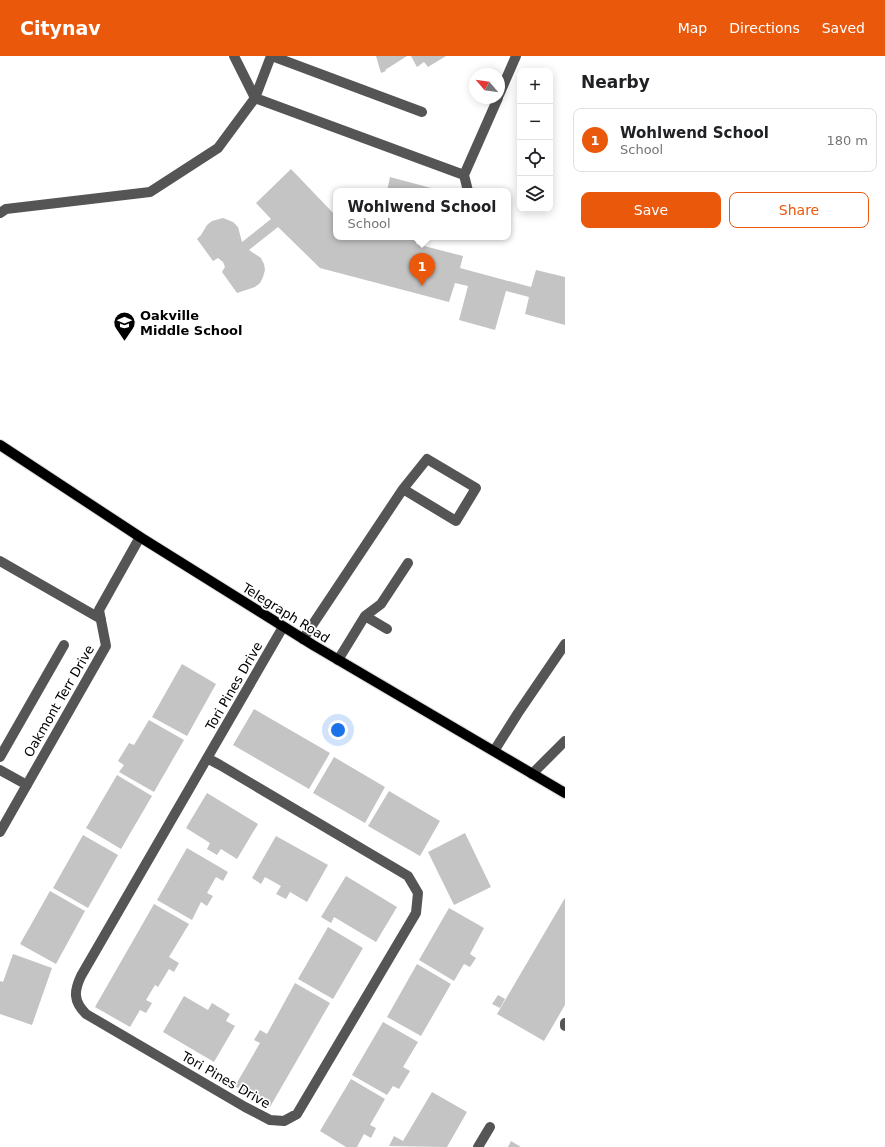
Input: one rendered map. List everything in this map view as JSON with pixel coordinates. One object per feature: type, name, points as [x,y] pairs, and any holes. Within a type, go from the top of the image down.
[{"type":"main road","name":"Telegraph Road","points":[[0,446],[140,537],[283,627],[565,793]]},
{"type":"street","points":[[234,56],[255,98],[464,175]]},
{"type":"street","points":[[0,213],[6,209],[150,192],[218,148],[255,98],[271,56],[422,112]]},
{"type":"street","points":[[505,81],[516,56]]},
{"type":"street","points":[[467,188],[464,175],[495,104]]},
{"type":"street","points":[[303,639],[403,489],[427,459],[476,488],[456,521],[403,489]]},
{"type":"street","name":"Oakmont Terr Drive","points":[[0,832],[106,646],[99,610],[140,537]]},
{"type":"street","points":[[1,563],[101,619]]},
{"type":"street","points":[[338,660],[365,616],[382,604],[408,563]]},
{"type":"street","points":[[365,616],[387,629]]},
{"type":"street","name":"Tori Pines Drive","points":[[207,758],[408,876],[418,893],[416,913],[412,920],[297,1114],[284,1121],[270,1120],[245,1107],[86,1014],[79,1007],[76,1000],[77,986],[81,976],[207,758],[283,627]]},
{"type":"street","points":[[494,751],[565,644]]},
{"type":"street","points":[[0,757],[64,646]]},
{"type":"street","points":[[532,774],[565,741]]},
{"type":"street","points":[[0,770],[27,785]]},
{"type":"street","points":[[478,1147],[490,1127]]},
{"type":"building","points":[[376,56],[407,56],[381,73]]},
{"type":"building","points":[[411,56],[446,56],[428,67],[424,62],[417,67]]},
{"type":"building","points":[[291,169],[333,213],[333,240],[417,240],[416,244],[463,256],[460,268],[531,287],[536,270],[565,277],[565,325],[525,314],[529,297],[506,291],[495,330],[459,320],[468,286],[455,283],[449,302],[320,268],[278,227],[249,250],[261,258],[264,264],[265,270],[260,283],[255,287],[237,293],[222,272],[225,267],[223,262],[218,258],[213,261],[197,239],[207,225],[212,221],[223,218],[233,222],[238,227],[242,242],[271,219],[256,203]]},
{"type":"building","points":[[390,177],[431,188],[388,188]]},
{"type":"building","points":[[182,664],[216,684],[187,736],[152,717]]},
{"type":"building","points":[[254,709],[330,753],[309,789],[233,745]]},
{"type":"building","points":[[149,720],[184,740],[154,792],[119,772],[124,765],[118,761],[129,743],[134,745]]},
{"type":"building","points":[[334,757],[385,787],[365,823],[313,793]]},
{"type":"building","points":[[117,775],[152,796],[121,849],[86,828]]},
{"type":"building","points":[[389,791],[440,821],[420,856],[368,826]]},
{"type":"building","points":[[207,793],[258,824],[237,859],[221,849],[217,855],[207,849],[210,843],[186,828]]},
{"type":"building","points":[[465,833],[491,887],[454,905],[428,852]]},
{"type":"building","points":[[83,835],[118,855],[88,908],[53,888]]},
{"type":"building","points":[[276,836],[328,865],[307,902],[290,892],[286,899],[276,894],[281,886],[265,877],[261,884],[252,878]]},
{"type":"building","points":[[187,848],[228,872],[223,881],[216,877],[207,893],[213,896],[207,906],[201,902],[192,920],[157,900]]},
{"type":"building","points":[[346,876],[397,907],[376,942],[334,917],[331,923],[321,917]]},
{"type":"building","points":[[50,891],[85,911],[56,964],[20,944]]},
{"type":"building","points":[[565,898],[565,1005],[544,1041],[497,1014]]},
{"type":"building","points":[[154,904],[189,924],[169,957],[179,963],[174,972],[169,969],[158,987],[155,985],[146,1000],[152,1003],[146,1013],[140,1010],[130,1027],[95,1007]]},
{"type":"building","points":[[449,908],[484,928],[470,954],[476,958],[470,967],[464,964],[454,981],[419,960]]},
{"type":"building","points":[[328,927],[363,948],[333,999],[298,979]]},
{"type":"building","points":[[13,954],[52,968],[32,1025],[0,1014],[0,981],[3,982]]},
{"type":"building","points":[[417,964],[451,984],[421,1036],[387,1017]]},
{"type":"building","points":[[295,983],[330,1003],[270,1107],[235,1086],[260,1043],[254,1040],[260,1030],[267,1034]]},
{"type":"building","points":[[498,995],[505,999],[500,1008],[492,1004]]},
{"type":"building","points":[[184,996],[208,1010],[212,1003],[230,1014],[226,1021],[235,1026],[214,1062],[163,1032]]},
{"type":"building","points":[[383,1022],[418,1042],[403,1067],[410,1071],[399,1089],[393,1086],[387,1095],[352,1075]]},
{"type":"building","points":[[351,1079],[385,1099],[370,1125],[376,1128],[371,1138],[364,1134],[357,1147],[346,1147],[320,1131]]},
{"type":"building","points":[[432,1092],[467,1112],[447,1147],[389,1146],[394,1136],[403,1141]]},
{"type":"building","points":[[511,1141],[521,1147],[508,1147]]},
{"type":"place","name":"Wohlwend School","points":[[422,286]]},
{"type":"place","name":"Oakville Middle School","points":[[124,342]]}]
